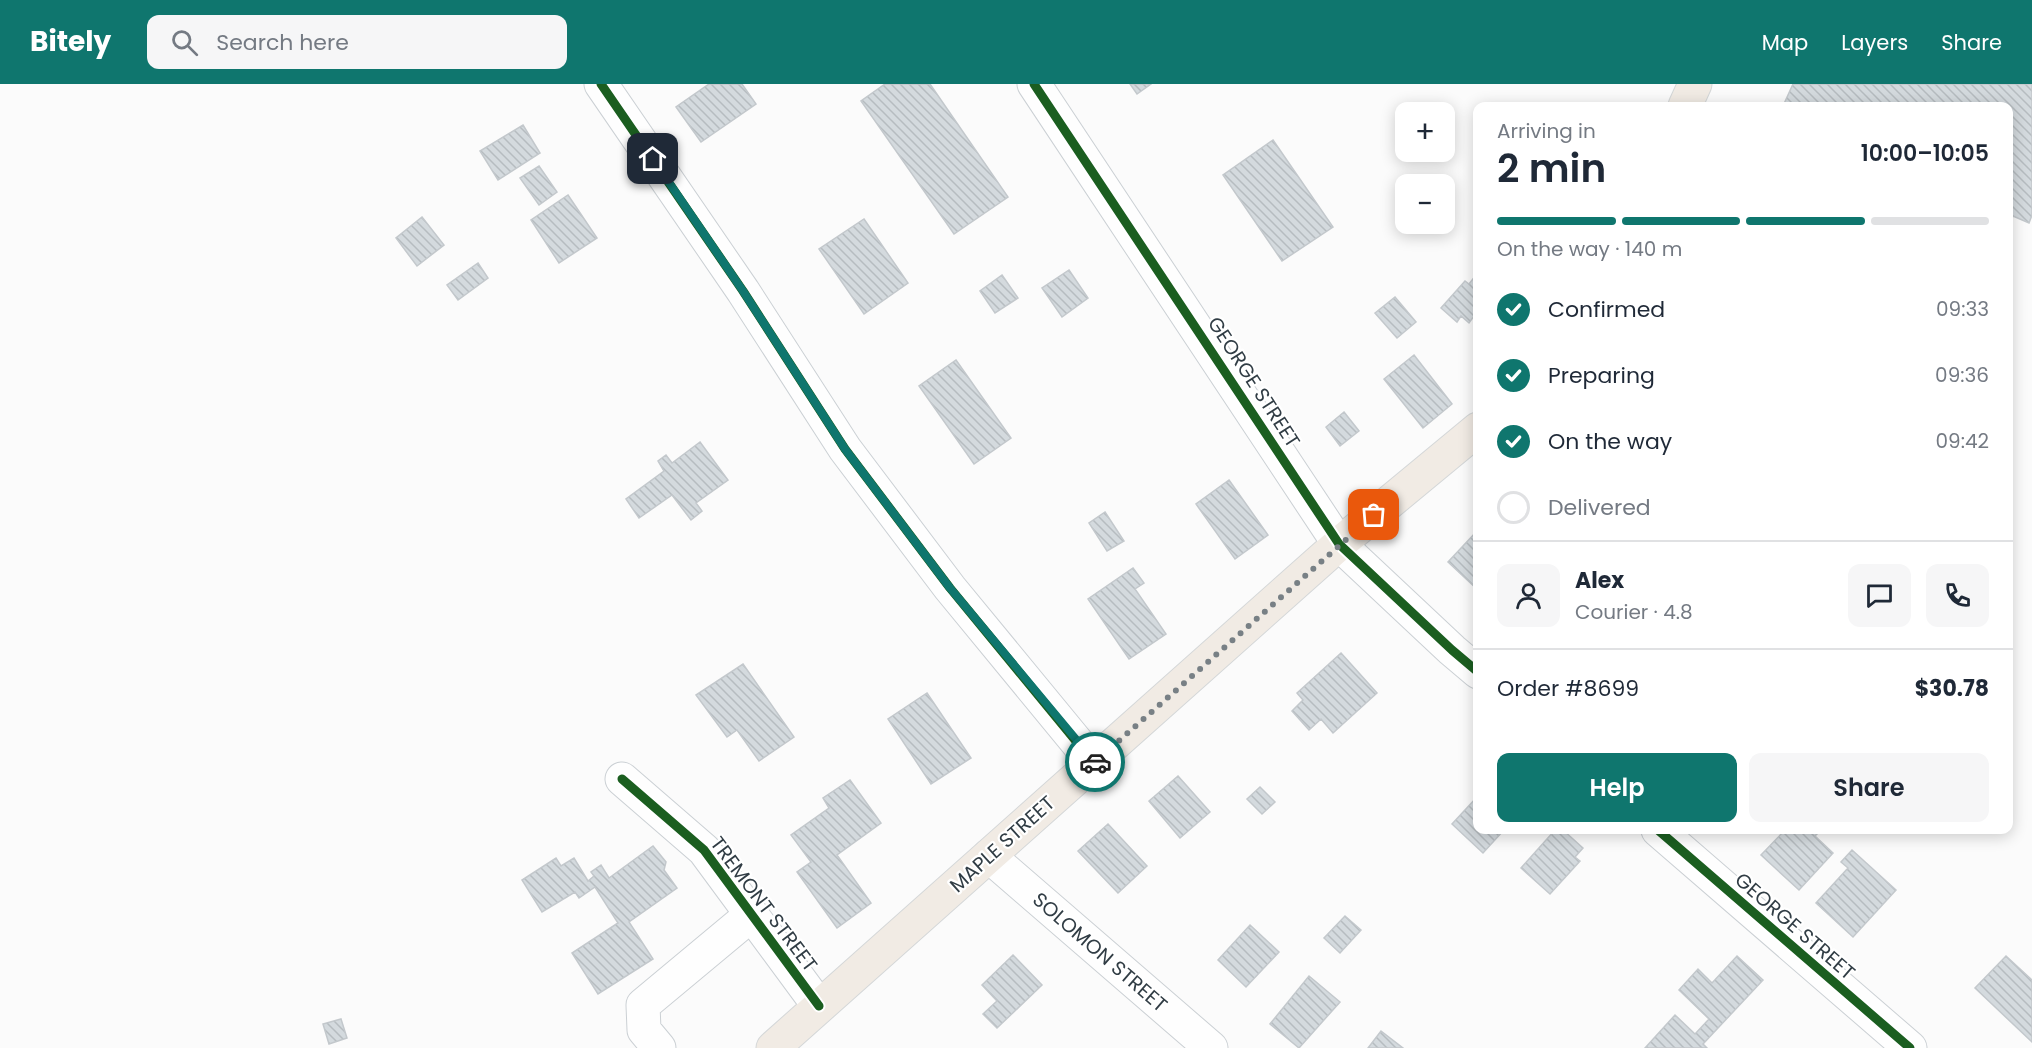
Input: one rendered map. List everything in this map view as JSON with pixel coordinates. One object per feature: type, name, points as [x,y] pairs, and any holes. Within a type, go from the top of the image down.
[{"type":"main road","points":[[1687,102],[1695,84]]},
{"type":"main road","name":"MAPLE STREET","points":[[773,1048],[1339,544],[1473,433]]},
{"type":"street","points":[[601,84],[743,291],[845,449],[950,588],[1094,763]]},
{"type":"street","name":"GEORGE STREET","points":[[1034,84],[1339,544],[1473,668]]},
{"type":"street","name":"TREMONT STREET","points":[[622,779],[704,850],[819,1006]]},
{"type":"street","name":"GEORGE STREET","points":[[1663,834],[1910,1048]]},
{"type":"street","name":"SOLOMON STREET","points":[[989,856],[1211,1048]]},
{"type":"street","points":[[659,1048],[644,1030],[643,1005],[751,915]]},
{"type":"building","points":[[709,84],[742,84],[756,104],[701,142],[676,107]]},
{"type":"building","points":[[885,84],[930,84],[1008,197],[954,234],[861,101]]},
{"type":"building","points":[[1130,84],[1151,84],[1137,94]]},
{"type":"building","points":[[1793,84],[2032,84],[2032,215],[2029,223],[2013,216],[2013,102],[1785,102]]},
{"type":"building","points":[[523,125],[540,153],[498,180],[480,151]]},
{"type":"building","points":[[1273,140],[1333,227],[1282,261],[1223,175]]},
{"type":"building","points":[[539,166],[557,192],[539,205],[520,178]]},
{"type":"building","points":[[568,195],[597,238],[559,263],[531,220]]},
{"type":"building","points":[[422,217],[444,245],[417,266],[396,238]]},
{"type":"building","points":[[864,219],[908,283],[864,314],[819,249]]},
{"type":"building","points":[[478,263],[488,278],[458,300],[447,285]]},
{"type":"building","points":[[1069,270],[1088,298],[1062,317],[1042,288]]},
{"type":"building","points":[[1002,275],[1018,298],[995,313],[980,291]]},
{"type":"building","points":[[1473,279],[1473,317],[1469,323],[1461,316],[1457,322],[1441,308],[1465,281],[1469,284]]},
{"type":"building","points":[[1395,297],[1416,322],[1397,338],[1375,313]]},
{"type":"building","points":[[1414,355],[1452,404],[1423,428],[1384,379]]},
{"type":"building","points":[[956,360],[1011,438],[974,464],[919,386]]},
{"type":"building","points":[[1344,412],[1359,431],[1340,446],[1326,427]]},
{"type":"building","points":[[700,442],[728,480],[696,503],[702,511],[691,520],[672,495],[639,518],[626,499],[664,471],[658,461],[666,455],[672,463]]},
{"type":"building","points":[[1229,480],[1268,535],[1235,559],[1196,504]]},
{"type":"building","points":[[1105,512],[1124,541],[1107,551],[1089,523]]},
{"type":"building","points":[[1473,535],[1473,585],[1448,562]]},
{"type":"building","points":[[1133,568],[1144,583],[1135,589],[1166,634],[1129,659],[1088,599]]},
{"type":"building","points":[[1341,653],[1377,693],[1333,733],[1321,719],[1309,730],[1292,711],[1303,700],[1297,693]]},
{"type":"building","points":[[743,664],[794,737],[759,761],[737,730],[727,737],[696,695]]},
{"type":"building","points":[[927,693],[971,758],[931,784],[888,719]]},
{"type":"building","points":[[1178,776],[1210,812],[1180,838],[1149,801]]},
{"type":"building","points":[[850,780],[881,823],[837,855],[871,903],[837,928],[797,872],[811,862],[791,835],[829,808],[823,798]]},
{"type":"building","points":[[1260,787],[1275,802],[1262,814],[1247,799]]},
{"type":"building","points":[[1473,801],[1473,834],[1500,834],[1483,853],[1452,824]]},
{"type":"building","points":[[1108,824],[1147,866],[1118,893],[1078,851]]},
{"type":"building","points":[[1551,834],[1567,834],[1583,848],[1575,857],[1580,861],[1550,894],[1521,868]]},
{"type":"building","points":[[1781,834],[1817,834],[1815,836],[1833,853],[1799,890],[1761,855]]},
{"type":"building","points":[[653,846],[666,862],[664,870],[677,888],[629,922],[653,959],[598,994],[572,953],[618,923],[595,887],[579,898],[575,892],[542,912],[522,880],[556,858],[561,866],[574,858],[588,881],[594,876],[591,872],[601,865],[609,878]]},
{"type":"building","points":[[1852,850],[1896,890],[1853,937],[1816,903],[1848,868],[1841,862]]},
{"type":"building","points":[[1345,916],[1361,930],[1340,953],[1324,938]]},
{"type":"building","points":[[1250,925],[1279,952],[1246,987],[1218,960]]},
{"type":"building","points":[[1013,955],[1042,985],[997,1028],[983,1014],[997,1001],[982,985]]},
{"type":"building","points":[[1737,956],[1763,980],[1703,1044],[1707,1048],[1645,1048],[1675,1015],[1695,1034],[1709,1019],[1679,990],[1698,969],[1712,983]]},
{"type":"building","points":[[2006,956],[2032,980],[2032,1042],[1975,988]]},
{"type":"building","points":[[1309,976],[1340,1002],[1299,1048],[1270,1024]]},
{"type":"building","points":[[341,1019],[347,1038],[329,1044],[323,1024]]},
{"type":"building","points":[[1381,1031],[1403,1048],[1368,1048]]},
{"type":"cycle path","points":[[601,84],[743,291],[845,449],[950,588],[1094,763]]},
{"type":"cycle path","points":[[1034,84],[1339,544],[1473,668]]},
{"type":"cycle path","points":[[622,779],[704,850],[819,1006]]},
{"type":"cycle path","points":[[1663,834],[1910,1048]]},
{"type":"way so far","points":[[1095,762],[1374,515]]},
{"type":"route","points":[[653,159],[743,291],[845,449],[950,588],[1095,762]]}]
